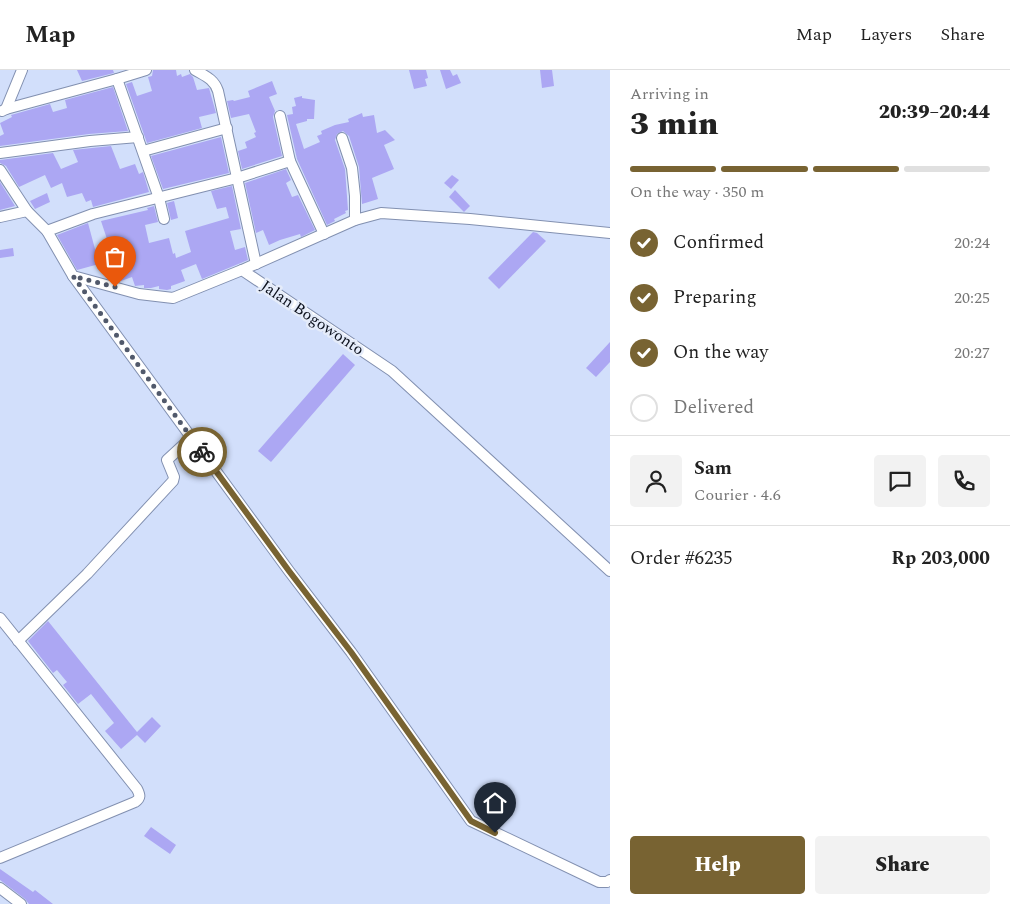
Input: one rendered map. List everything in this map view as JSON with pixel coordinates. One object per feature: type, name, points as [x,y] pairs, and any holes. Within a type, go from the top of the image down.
[{"type":"street","points":[[3,111],[22,70]]},
{"type":"street","points":[[3,111],[146,70]]},
{"type":"street","points":[[195,70],[210,78],[216,86],[227,128],[256,264]]},
{"type":"street","points":[[117,79],[159,198],[164,219]]},
{"type":"street","points":[[280,116],[290,162],[324,234]]},
{"type":"street","points":[[142,151],[227,128]]},
{"type":"street","points":[[0,153],[90,141],[138,137]]},
{"type":"street","points":[[342,138],[352,168],[355,220]]},
{"type":"street","points":[[47,230],[93,214],[237,178],[290,162]]},
{"type":"street","points":[[0,170],[27,211],[47,230],[73,276],[289,571],[351,652],[471,821],[599,882],[610,880]]},
{"type":"street","points":[[0,217],[27,211]]},
{"type":"street","points":[[73,276],[139,294],[173,298],[355,220],[371,215],[394,214],[470,219],[610,233]]},
{"type":"street","name":"Jalan Bogowonto","points":[[242,270],[392,370],[610,571]]},
{"type":"street","points":[[18,641],[86,574],[173,481],[174,477],[167,460],[191,438]]},
{"type":"street","points":[[0,618],[120,767],[137,789],[140,796],[135,802],[0,858]]},
{"type":"street","points":[[0,888],[20,904]]},
{"type":"building","points":[[77,70],[113,70],[114,73],[82,81]]},
{"type":"building","points":[[153,70],[176,70],[177,76],[181,74],[182,77],[190,74],[193,77],[197,90],[209,88],[216,113],[199,117],[202,128],[147,143],[126,84],[132,82],[137,96],[152,91],[148,77],[152,76]]},
{"type":"building","points":[[409,70],[426,70],[428,78],[425,79],[427,86],[414,89]]},
{"type":"building","points":[[440,70],[450,70],[453,76],[457,74],[461,83],[446,89]]},
{"type":"building","points":[[540,70],[552,70],[554,86],[542,88]]},
{"type":"building","points":[[272,81],[277,94],[269,97],[275,111],[273,117],[282,156],[242,169],[238,151],[247,148],[245,142],[256,137],[254,133],[256,132],[249,114],[231,118],[227,101],[250,97],[248,91]]},
{"type":"building","points":[[113,87],[128,131],[89,134],[0,146],[0,136],[4,134],[0,123],[12,117],[11,115],[50,104],[53,112],[67,108],[65,100]]},
{"type":"building","points":[[302,96],[302,98],[315,100],[314,119],[307,119],[307,121],[296,124],[304,149],[320,142],[317,136],[322,134],[321,131],[349,122],[348,119],[362,113],[363,117],[374,115],[377,133],[385,130],[395,140],[384,145],[394,169],[372,178],[378,199],[362,204],[359,167],[349,136],[343,131],[337,134],[335,140],[345,169],[348,210],[327,225],[297,159],[287,115],[293,114],[292,107],[296,106],[294,98]]},
{"type":"building","points":[[221,137],[229,173],[163,189],[151,156]]},
{"type":"building","points":[[111,146],[120,169],[135,164],[139,174],[143,172],[149,192],[93,207],[91,200],[86,202],[82,193],[67,197],[62,183],[51,188],[45,175],[19,187],[6,166],[0,163],[0,160],[53,153],[61,169],[78,162],[73,150]]},
{"type":"building","points":[[286,169],[291,180],[286,183],[292,197],[298,195],[315,230],[301,237],[300,234],[269,245],[263,230],[256,233],[245,183]]},
{"type":"building","points":[[452,175],[459,180],[451,189],[444,183]]},
{"type":"building","points":[[0,182],[15,206],[0,210]]},
{"type":"building","points":[[232,186],[241,229],[230,231],[235,250],[245,247],[248,260],[202,279],[196,264],[181,270],[185,281],[171,286],[171,289],[167,290],[159,289],[159,286],[144,288],[144,285],[135,286],[132,277],[121,281],[101,221],[148,210],[147,208],[154,206],[158,222],[145,225],[149,243],[169,238],[173,254],[175,253],[176,258],[191,252],[185,231],[229,218],[226,207],[217,209],[211,191]]},
{"type":"building","points":[[455,190],[470,206],[464,212],[449,197]]},
{"type":"building","points":[[47,193],[50,202],[35,209],[30,201]]},
{"type":"building","points":[[174,201],[178,218],[171,220],[167,203]]},
{"type":"building","points":[[88,223],[99,264],[77,270],[57,235]]},
{"type":"building","points":[[533,232],[546,241],[499,289],[488,278]]},
{"type":"building","points":[[13,248],[14,256],[0,258],[0,250]]},
{"type":"building","points":[[610,342],[610,362],[596,377],[586,368]]},
{"type":"building","points":[[343,354],[355,365],[271,462],[258,451]]},
{"type":"building","points":[[48,621],[137,732],[152,717],[161,726],[145,743],[137,735],[121,749],[105,731],[114,723],[91,694],[78,704],[63,685],[67,682],[57,670],[53,673],[28,641]]},
{"type":"building","points":[[151,827],[176,845],[170,854],[144,836]]},
{"type":"building","points":[[0,869],[33,892],[35,890],[53,904],[29,904],[0,880]]},
{"type":"way so far","points":[[115,287],[73,276],[202,452]]},
{"type":"route","points":[[202,452],[351,652],[471,821],[495,833]]}]
